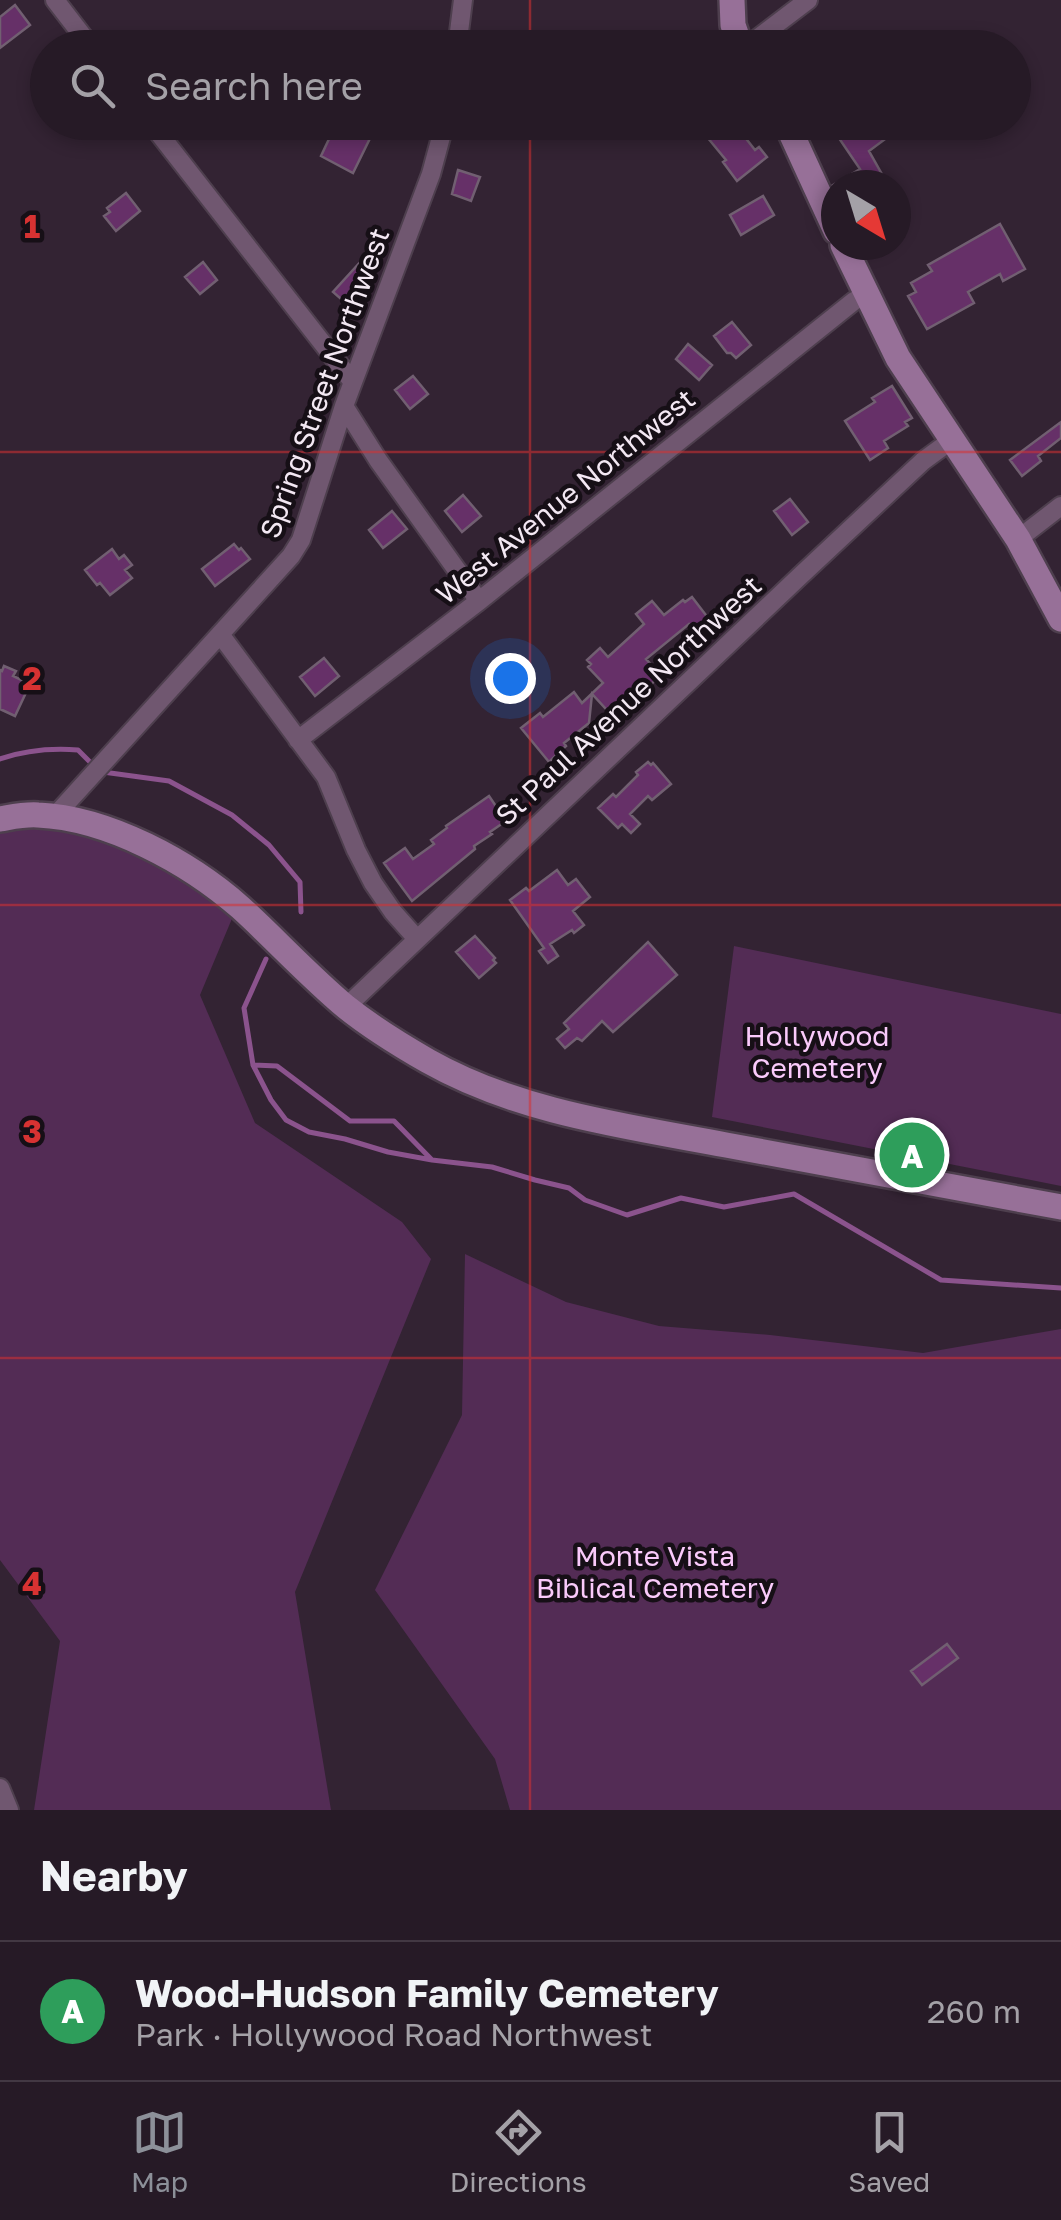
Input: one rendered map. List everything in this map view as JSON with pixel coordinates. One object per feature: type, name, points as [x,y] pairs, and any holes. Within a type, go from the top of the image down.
[{"type":"street","points":[[55,0],[78,30]]},
{"type":"street","points":[[460,30],[464,0]]},
{"type":"street","points":[[732,0],[735,30]]},
{"type":"street","points":[[767,30],[808,0]]},
{"type":"street","points":[[164,140],[352,381]]},
{"type":"street","name":"Spring Street Northwest","points":[[54,817],[291,556],[301,540],[352,381],[429,180],[439,140]]},
{"type":"street","points":[[794,140],[821,198]]},
{"type":"street","points":[[849,260],[898,358],[1018,540],[1061,619]]},
{"type":"street","name":"West Avenue Northwest","points":[[298,740],[866,295]]},
{"type":"street","points":[[344,406],[479,600]]},
{"type":"street","name":"St Paul Avenue Northwest","points":[[346,1006],[826,551],[953,439]]},
{"type":"street","points":[[1018,540],[1061,506]]},
{"type":"street","points":[[220,634],[326,777],[373,883],[417,939]]},
{"type":"street","points":[[0,819],[35,814],[54,817],[133,839],[170,857],[238,906],[346,1006],[385,1036],[479,1087],[649,1131],[1061,1207]]},
{"type":"street","points":[[0,1788],[9,1810]]},
{"type":"green space","points":[[0,815],[142,847],[236,909],[200,995],[255,1123],[402,1222],[431,1259],[295,1592],[331,1810],[34,1810],[60,1641],[0,1560]]},
{"type":"green space","name":"Hollywood Cemetery","points":[[734,946],[1061,1014],[1061,1186],[712,1117]]},
{"type":"green space","name":"Monte Vista Biblical Cemetery","points":[[465,1254],[566,1302],[659,1326],[923,1353],[1061,1329],[1061,1810],[510,1810],[495,1759],[375,1590],[462,1415]]},
{"type":"building","points":[[15,5],[30,25],[0,48],[0,17]]},
{"type":"building","points":[[329,140],[369,140],[353,173],[321,156]]},
{"type":"building","points":[[709,140],[747,140],[767,157],[737,181],[723,162],[726,160]]},
{"type":"building","points":[[840,140],[884,140],[869,151],[880,170],[858,170]]},
{"type":"building","points":[[458,170],[480,177],[471,201],[452,194]]},
{"type":"building","points":[[126,193],[140,211],[116,231],[104,216],[110,212],[107,208]]},
{"type":"building","points":[[763,196],[774,215],[741,235],[730,215]]},
{"type":"building","points":[[1000,224],[1025,269],[1003,281],[1000,274],[968,292],[974,303],[927,329],[908,296],[916,292],[911,283],[932,271],[928,265]]},
{"type":"building","points":[[363,259],[373,268],[364,277],[369,282],[348,305],[333,292]]},
{"type":"building","points":[[203,262],[217,280],[200,294],[185,277]]},
{"type":"building","points":[[732,322],[751,345],[736,358],[714,336]]},
{"type":"building","points":[[688,344],[712,365],[699,380],[676,359]]},
{"type":"building","points":[[413,376],[428,394],[410,409],[395,390]]},
{"type":"building","points":[[892,386],[912,418],[905,422],[908,426],[884,441],[888,448],[870,460],[845,421]]},
{"type":"building","points":[[1061,422],[1061,438],[1038,456],[1041,461],[1022,476],[1010,460]]},
{"type":"building","points":[[463,495],[481,516],[462,532],[445,511]]},
{"type":"building","points":[[790,499],[808,522],[792,535],[774,511]]},
{"type":"building","points":[[392,511],[407,529],[383,548],[369,530]]},
{"type":"building","points":[[234,544],[250,559],[215,586],[202,569]]},
{"type":"building","points":[[112,549],[119,559],[124,555],[132,565],[125,570],[132,578],[110,595],[85,570]]},
{"type":"building","points":[[692,597],[712,623],[697,635],[689,624],[646,659],[661,675],[617,721],[592,694],[589,723],[564,743],[566,746],[549,762],[521,728],[540,713],[543,717],[574,692],[582,703],[603,683],[588,667],[591,664],[587,660],[600,648],[608,657],[644,624],[636,614],[652,601],[664,615]]},
{"type":"building","points":[[324,658],[339,676],[315,696],[300,677]]},
{"type":"building","points":[[4,666],[16,671],[13,676],[30,684],[15,716],[0,709],[0,670]]},
{"type":"building","points":[[648,762],[671,784],[652,800],[648,796],[630,814],[640,824],[631,833],[622,824],[618,828],[598,808],[613,794],[616,797]]},
{"type":"building","points":[[489,796],[506,821],[412,901],[384,863],[405,848],[413,859],[434,844],[431,840],[446,826]]},
{"type":"building","points":[[557,870],[568,885],[576,879],[590,897],[573,911],[584,925],[550,944],[558,956],[548,963],[539,951],[544,948],[510,900]]},
{"type":"building","points":[[475,936],[496,963],[479,978],[456,952]]},
{"type":"building","points":[[648,942],[677,975],[613,1032],[602,1021],[582,1041],[577,1038],[565,1048],[557,1039],[569,1029],[564,1023]]},
{"type":"building","points":[[947,1644],[958,1658],[922,1685],[911,1671]]},
{"type":"waterway","points":[[0,759],[39,750],[78,750],[94,766]]},
{"type":"waterway","points":[[103,772],[169,781],[232,815],[269,845],[300,882],[301,912]]},
{"type":"waterway","points":[[266,959],[244,1008],[253,1065],[277,1066],[350,1121],[394,1121],[432,1160],[492,1167],[569,1188],[585,1200],[627,1215],[681,1198],[724,1207],[794,1194],[941,1280],[1061,1288]]},
{"type":"waterway","points":[[253,1065],[286,1120],[309,1132],[432,1160]]},
{"type":"place","name":"Wood-Hudson Family Cemetery","points":[[912,1155]]}]
